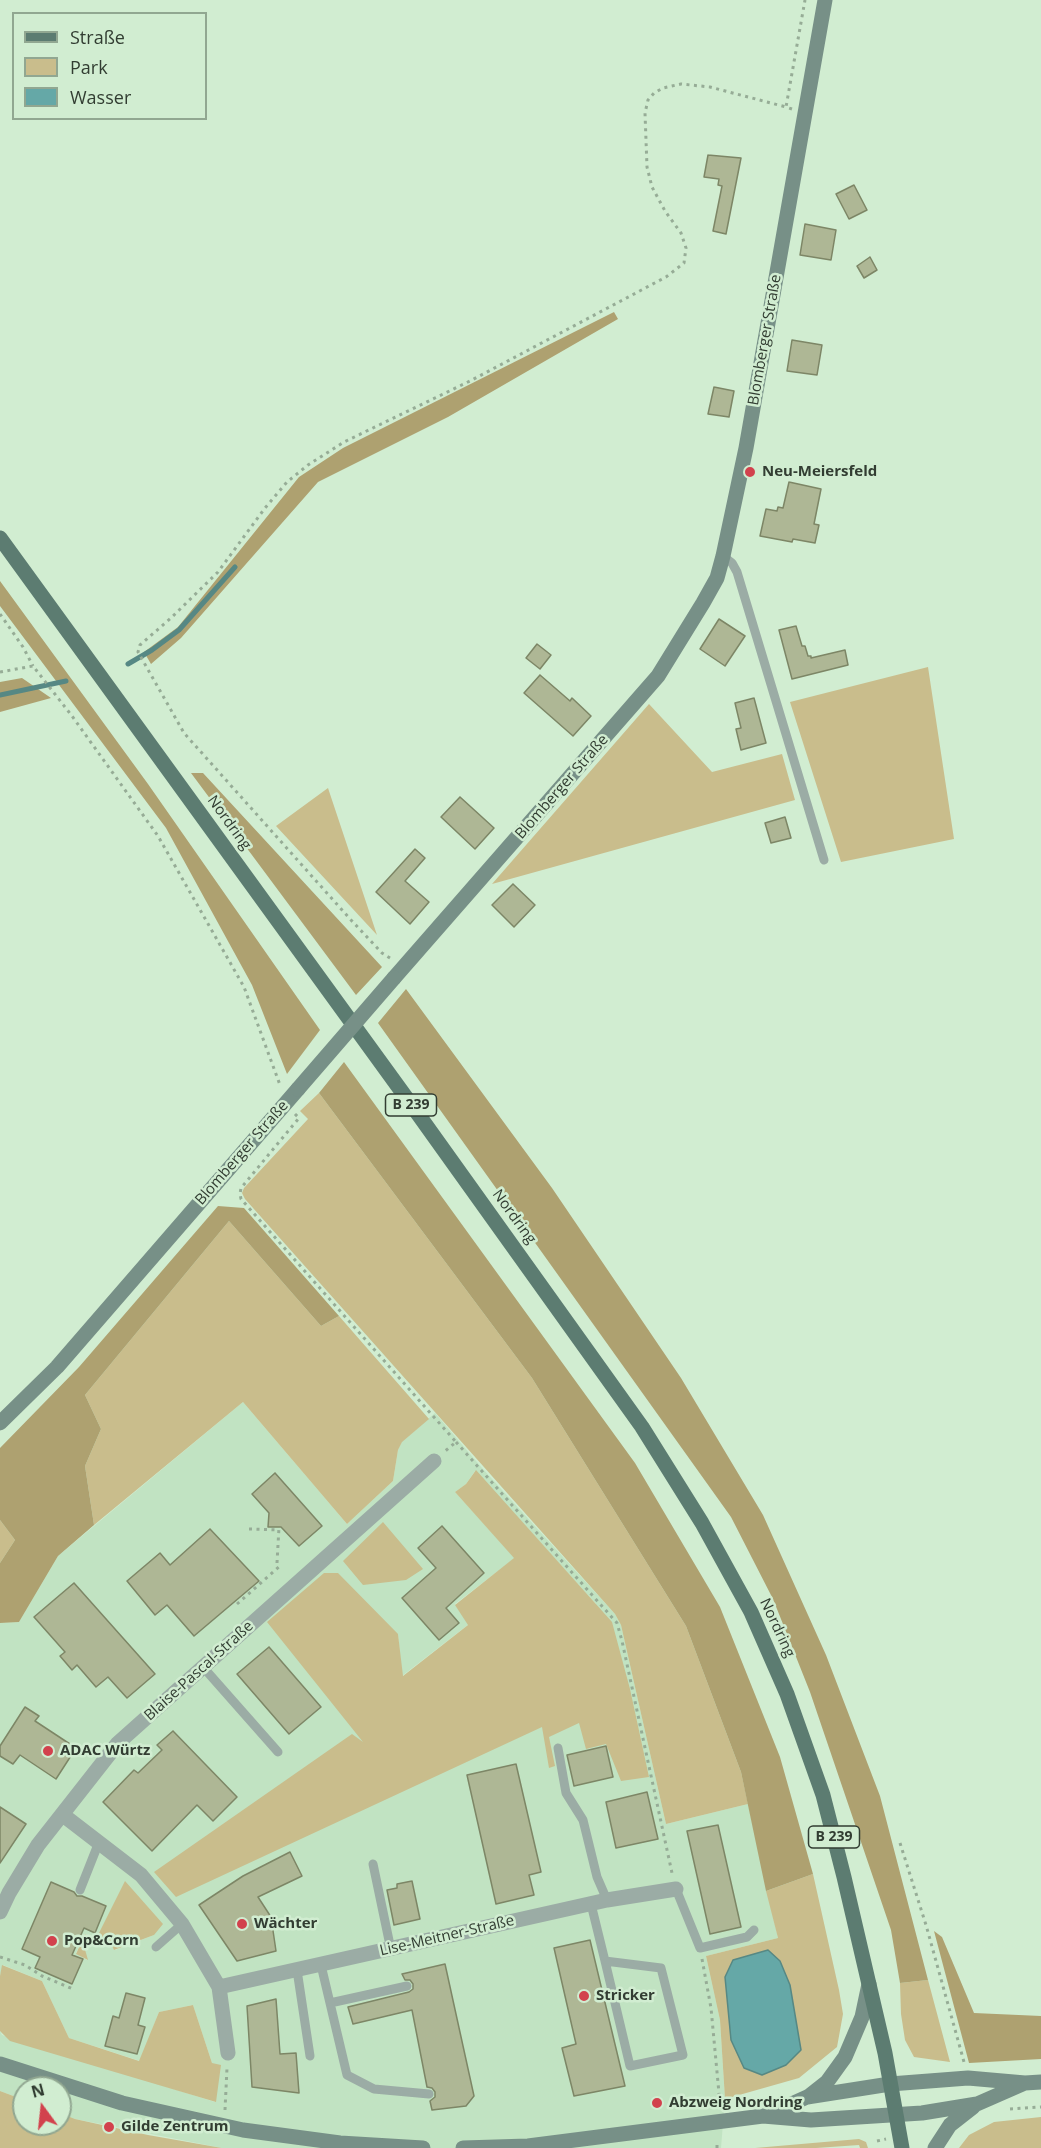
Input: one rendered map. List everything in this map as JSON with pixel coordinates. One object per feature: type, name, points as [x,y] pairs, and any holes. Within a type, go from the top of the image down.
[{"type":"main road","name":"Blomberger Straße","points":[[0,1423],[57,1367],[658,676],[703,603],[717,578],[746,448],[825,0]]},
{"type":"main road","name":"Nordring","points":[[0,538],[413,1107],[628,1408],[702,1523],[750,1612],[787,1694],[823,1795],[869,1984]]},
{"type":"main road","name":"B 239","points":[[869,1984],[902,2148]]},
{"type":"main road","points":[[764,2116],[807,2097],[827,2082],[845,2057],[862,2017],[869,1984]]},
{"type":"main road","points":[[0,2064],[122,2103],[243,2130],[330,2142],[423,2148]]},
{"type":"main road","points":[[807,2097],[890,2084],[968,2078],[1025,2083],[1041,2082]]},
{"type":"main road","points":[[463,2148],[528,2146],[764,2116],[811,2120],[940,2111],[977,2104],[1025,2083]]},
{"type":"main road","points":[[935,2148],[950,2125],[977,2104]]},
{"type":"street","name":"Blaise-Pascal-Straße","points":[[0,1912],[38,1845],[118,1743],[434,1461]]},
{"type":"street","points":[[63,1815],[141,1875],[182,1924],[219,1987],[228,2053]]},
{"type":"street","name":"Lise-Meitner-Straße","points":[[219,1987],[607,1900],[676,1889]]},
{"type":"lane","points":[[723,556],[732,563],[737,572],[824,860]]},
{"type":"lane","points":[[203,1667],[278,1752]]},
{"type":"lane","points":[[558,1748],[566,1793],[583,1820],[597,1877],[607,1900]]},
{"type":"lane","points":[[80,1890],[99,1842]]},
{"type":"lane","points":[[373,1863],[391,1950]]},
{"type":"lane","points":[[676,1889],[700,1948],[747,1937],[754,1930]]},
{"type":"lane","points":[[591,1904],[630,2066],[683,2055],[661,1968],[605,1961]]},
{"type":"lane","points":[[156,1947],[182,1924]]},
{"type":"lane","points":[[321,1965],[347,2075],[374,2089],[429,2094]]},
{"type":"lane","points":[[297,1970],[310,2056]]},
{"type":"lane","points":[[330,2003],[407,1986]]},
{"type":"path","points":[[786,107],[805,0]]},
{"type":"path","points":[[399,973],[184,733],[138,652],[140,645],[218,572],[265,508],[287,482],[308,465],[344,442],[470,381],[666,278],[684,263],[686,248],[681,233],[665,211],[652,187],[647,166],[645,113],[648,100],[654,93],[663,88],[681,84],[710,87],[805,114]]},
{"type":"path","points":[[0,614],[43,680],[159,836],[244,987],[277,1072],[285,1104],[299,1118],[241,1188],[241,1199],[617,1623],[676,1889]]},
{"type":"path","points":[[0,672],[33,666]]},
{"type":"path","points":[[434,1461],[456,1442]]},
{"type":"path","points":[[237,1604],[279,1565],[279,1528],[249,1529]]},
{"type":"path","points":[[900,1844],[949,2003],[968,2078]]},
{"type":"path","points":[[700,1948],[711,2008],[720,2104]]},
{"type":"path","points":[[0,1958],[25,1965],[42,1976],[73,1989]]},
{"type":"path","points":[[225,2115],[228,2053]]},
{"type":"path","points":[[717,2142],[717,2148]]},
{"type":"shaded area","points":[[614,312],[618,319],[448,417],[318,482],[181,638],[151,664],[144,652],[178,627],[299,477],[343,448]]},
{"type":"shaded area","points":[[0,581],[148,784],[320,1030],[287,1074],[252,985],[166,828],[0,606]]},
{"type":"shaded area","points":[[22,678],[51,698],[0,712],[0,682]]},
{"type":"shaded area","points":[[191,773],[203,773],[382,967],[356,995]]},
{"type":"shaded area","points":[[406,989],[552,1188],[681,1378],[763,1515],[826,1655],[880,1796],[928,1980],[900,1983],[891,1930],[810,1692],[773,1599],[731,1517],[378,1023]]},
{"type":"shaded area","points":[[344,1062],[635,1463],[720,1607],[780,1757],[813,1874],[766,1891],[741,1772],[686,1626],[532,1378],[319,1093]]},
{"type":"shaded area","points":[[218,1206],[244,1208],[339,1316],[321,1326],[229,1221],[85,1395],[101,1429],[85,1466],[94,1525],[58,1556],[19,1622],[0,1623],[0,1563],[15,1540],[0,1520],[0,1448],[79,1367]]},
{"type":"shaded area","points":[[243,1402],[347,1524],[393,1481],[398,1450],[402,1441],[435,1413],[615,1614],[621,1625],[666,1824],[748,1804],[778,1938],[706,1956],[720,2020],[725,2099],[721,2148],[222,2148],[72,2118],[72,2076],[12,2076],[12,2096],[0,2091],[0,2031],[2,2035],[215,2102],[212,2063],[193,2005],[159,2012],[140,2061],[69,2038],[42,1981],[3,1965],[0,1976],[0,1623],[19,1622],[58,1556]],"holes":[[[475,1471],[596,1604],[366,1746],[398,1634],[402,1676],[469,1624],[455,1604],[515,1558],[455,1492],[466,1484]],[[85,1935],[95,1939],[154,1935],[115,1950],[109,1939],[84,1946],[87,1960],[76,1953]]]},
{"type":"shaded area","points":[[934,1931],[942,1937],[974,2013],[1041,2016],[1041,2059],[969,2063]]},
{"type":"green space","points":[[928,667],[954,839],[841,862],[790,702]]},
{"type":"green space","points":[[649,704],[712,772],[782,754],[795,800],[492,884]]},
{"type":"green space","points":[[328,788],[377,935],[276,826]]},
{"type":"green space","points":[[319,1093],[532,1378],[686,1626],[741,1772],[748,1804],[666,1824],[621,1625],[615,1614],[245,1199],[242,1193],[244,1188],[308,1119],[300,1111]]},
{"type":"green space","points":[[229,1221],[321,1326],[339,1316],[429,1419],[402,1442],[398,1450],[393,1481],[347,1524],[243,1402],[94,1525],[85,1466],[101,1429],[85,1395]]},
{"type":"green space","points":[[476,1470],[612,1622],[630,1689],[649,1777],[621,1781],[606,1744],[586,1749],[579,1723],[549,1737],[555,1766],[549,1768],[542,1727],[176,1897],[154,1872],[352,1734],[363,1742],[267,1622],[324,1573],[338,1573],[398,1634],[403,1676],[468,1625],[455,1605],[514,1558],[455,1492],[466,1484]]},
{"type":"green space","points":[[0,1520],[15,1540],[0,1563]]},
{"type":"green space","points":[[383,1522],[423,1569],[406,1580],[363,1585],[343,1561]]},
{"type":"green space","points":[[813,1874],[843,2014],[837,2047],[799,2078],[725,2099],[720,2020],[706,1956],[778,1938],[766,1891]]},
{"type":"green space","points":[[125,1881],[163,1924],[154,1935],[114,1950],[109,1939],[84,1946],[88,1960],[76,1954],[85,1934],[96,1939]]},
{"type":"green space","points":[[2,1965],[42,1981],[69,2038],[139,2061],[159,2012],[193,2005],[212,2063],[221,2065],[216,2102],[10,2041],[0,2031]]},
{"type":"green space","points":[[928,1980],[950,2062],[914,2057],[905,2040],[900,1983]]},
{"type":"green space","points":[[0,2091],[12,2096],[12,2136],[72,2136],[72,2118],[148,2135],[222,2148],[0,2148]]},
{"type":"green space","points":[[1041,2117],[1041,2148],[959,2148],[969,2135],[994,2122]]},
{"type":"green space","points":[[859,2139],[866,2142],[868,2148],[860,2148],[859,2145],[755,2148]]},
{"type":"water","points":[[768,1950],[780,1961],[790,1985],[801,2050],[786,2065],[762,2075],[744,2068],[731,2040],[725,1977],[733,1960]]},
{"type":"building","points":[[708,155],[741,158],[726,234],[713,231],[722,186],[718,185],[719,179],[704,177]]},
{"type":"building","points":[[854,185],[867,210],[849,219],[836,194]]},
{"type":"building","points":[[805,224],[836,230],[831,260],[800,255]]},
{"type":"building","points":[[870,257],[877,270],[864,278],[857,266]]},
{"type":"building","points":[[792,340],[822,345],[817,375],[787,371]]},
{"type":"building","points":[[714,387],[734,391],[729,417],[708,414]]},
{"type":"building","points":[[789,482],[821,489],[814,524],[819,525],[815,543],[793,539],[792,542],[760,536],[766,509],[777,511],[778,507],[783,508]]},
{"type":"building","points":[[719,619],[745,636],[725,666],[700,649]]},
{"type":"building","points":[[796,626],[802,646],[805,646],[808,656],[811,658],[845,650],[848,665],[792,679],[779,630]]},
{"type":"building","points":[[537,644],[551,655],[540,669],[526,658]]},
{"type":"building","points":[[540,675],[570,701],[572,698],[591,716],[573,736],[524,693]]},
{"type":"building","points":[[754,698],[766,743],[741,750],[736,729],[741,728],[735,703]]},
{"type":"building","points":[[460,797],[494,828],[475,849],[441,817]]},
{"type":"building","points":[[785,817],[791,838],[771,843],[765,823]]},
{"type":"building","points":[[415,849],[425,858],[405,881],[429,902],[410,924],[376,892]]},
{"type":"building","points":[[513,884],[535,905],[514,927],[492,905]]},
{"type":"building","points":[[275,1473],[322,1526],[299,1546],[281,1527],[268,1527],[269,1513],[252,1494]]},
{"type":"building","points":[[442,1526],[484,1573],[446,1608],[459,1623],[439,1640],[402,1598],[436,1568],[418,1548]]},
{"type":"building","points":[[210,1529],[259,1581],[194,1636],[167,1605],[155,1615],[127,1581],[160,1553],[170,1565]]},
{"type":"building","points":[[74,1583],[155,1674],[127,1698],[108,1677],[96,1687],[77,1665],[72,1670],[60,1656],[65,1652],[34,1617]]},
{"type":"building","points":[[269,1647],[321,1707],[289,1734],[237,1674]]},
{"type":"building","points":[[25,1707],[39,1716],[35,1721],[76,1748],[56,1779],[20,1755],[13,1764],[0,1756],[0,1746]]},
{"type":"building","points":[[173,1731],[237,1797],[213,1821],[197,1805],[152,1851],[103,1802],[134,1770],[138,1773],[162,1750],[157,1745]]},
{"type":"building","points":[[606,1746],[613,1777],[574,1786],[567,1755]]},
{"type":"building","points":[[516,1764],[541,1872],[529,1875],[534,1895],[496,1904],[467,1775]]},
{"type":"building","points":[[647,1792],[658,1839],[616,1848],[606,1802]]},
{"type":"building","points":[[0,1807],[26,1824],[0,1863]]},
{"type":"building","points":[[718,1825],[741,1927],[710,1934],[687,1831]]},
{"type":"building","name":"Wächter","points":[[290,1852],[302,1876],[258,1897],[271,1917],[276,1951],[237,1961],[199,1905],[243,1876]]},
{"type":"building","points":[[412,1881],[420,1919],[394,1925],[387,1890],[397,1888],[397,1884]]},
{"type":"building","name":"Pop&Corn","points":[[51,1882],[74,1892],[77,1896],[106,1906],[95,1933],[84,1928],[72,1955],[83,1959],[72,1984],[35,1968],[40,1957],[22,1949]]},
{"type":"building","name":"Stricker","points":[[590,1940],[625,2086],[574,2096],[562,2048],[576,2044],[554,1948]]},
{"type":"building","points":[[445,1964],[474,2096],[466,2106],[432,2110],[430,2101],[435,2097],[435,2092],[432,2088],[427,2087],[412,2010],[353,2024],[348,2007],[409,1992],[413,1989],[413,1984],[410,1980],[405,1980],[402,1974]]},
{"type":"building","points":[[126,1993],[145,1998],[138,2025],[145,2027],[137,2054],[105,2046],[113,2016],[119,2018]]},
{"type":"building","points":[[276,1999],[280,2054],[296,2053],[299,2093],[252,2087],[247,2006]]},
{"type":"waterway","points":[[128,664],[179,630],[235,567]]},
{"type":"waterway","points":[[0,695],[66,681]]},
{"type":"place","name":"Neu-Meiersfeld","points":[[750,472]]},
{"type":"place","name":"ADAC Würtz","points":[[48,1751]]},
{"type":"place","name":"Wächter","points":[[242,1924]]},
{"type":"place","name":"Pop&Corn","points":[[52,1941]]},
{"type":"place","name":"Stricker","points":[[584,1996]]},
{"type":"place","name":"Abzweig Nordring","points":[[657,2103]]},
{"type":"place","name":"Gilde Zentrum","points":[[109,2127]]}]
